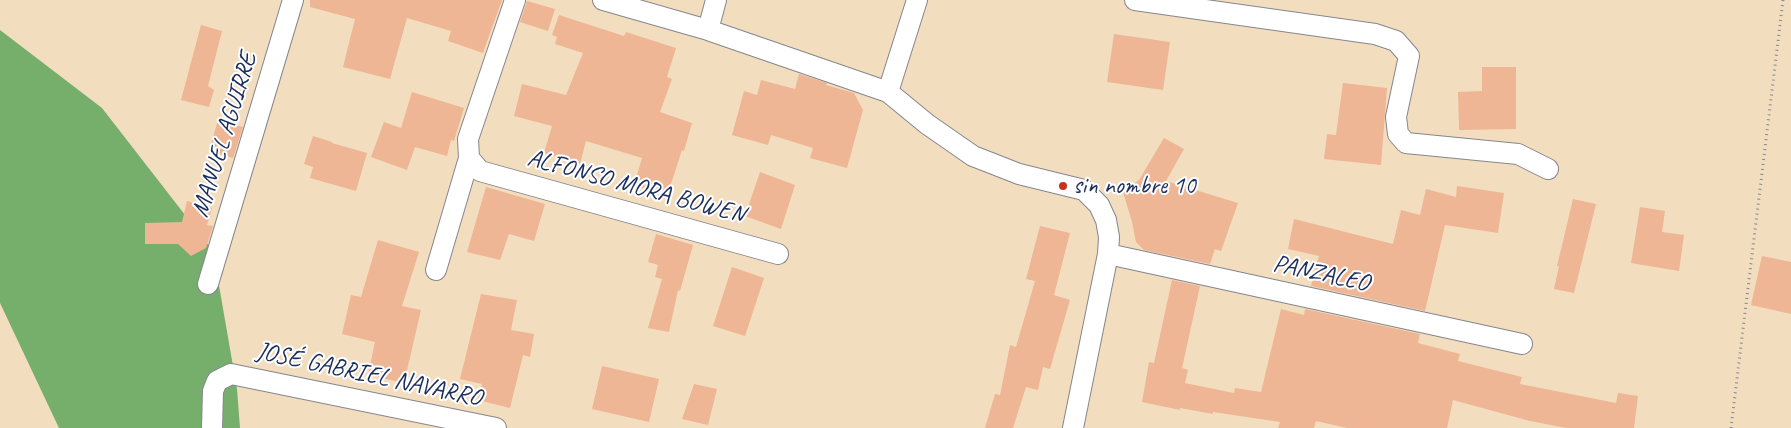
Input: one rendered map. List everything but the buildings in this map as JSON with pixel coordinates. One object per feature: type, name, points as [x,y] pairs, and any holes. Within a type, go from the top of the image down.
[{"type":"street","name":"MANUEL AGUIRRE","points":[[208,284],[293,0]]},
{"type":"street","points":[[436,270],[475,165],[468,139],[515,0]]},
{"type":"street","points":[[603,0],[708,30],[888,92],[927,124],[972,156],[1019,174],[1084,190],[1099,204],[1106,220],[1109,237],[1108,254],[1073,428]]},
{"type":"street","points":[[708,30],[716,0]]},
{"type":"street","points":[[888,92],[916,0]]},
{"type":"street","points":[[1134,0],[1375,34],[1396,41],[1409,56],[1396,118],[1398,134],[1406,143],[1518,154],[1548,169]]},
{"type":"street","name":"ALFONSO MORA BOWEN","points":[[475,165],[778,254]]},
{"type":"street","name":"PANZALEO","points":[[1108,254],[1522,344]]},
{"type":"street","name":"JOSÉ GABRIEL NAVARRO","points":[[212,428],[212,391],[217,381],[231,374],[496,428]]},
{"type":"path","points":[[1731,428],[1783,0]]},
{"type":"green space","points":[[0,30],[102,108],[213,251],[237,389],[240,428],[59,428],[0,303]]},
{"type":"place","name":"sin nombre 10","points":[[1063,186]]}]
